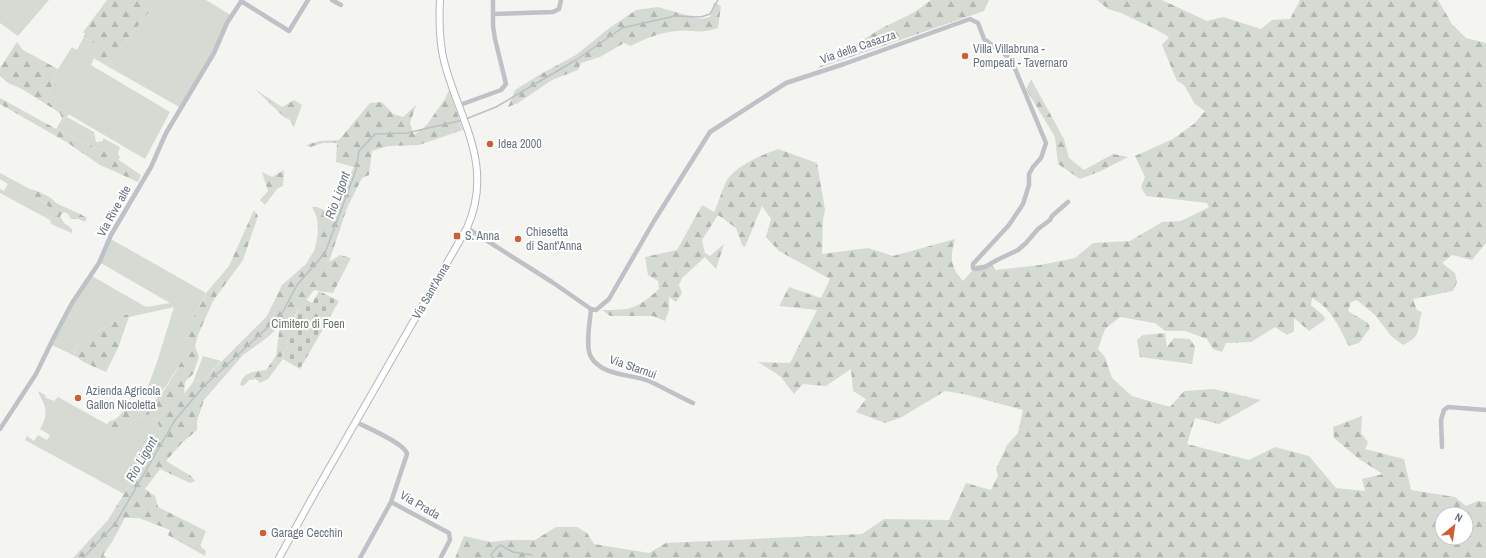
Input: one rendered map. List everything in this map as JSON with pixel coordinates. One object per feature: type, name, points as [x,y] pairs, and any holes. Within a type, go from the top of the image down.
[{"type":"main road","name":"Via Sant'Anna","points":[[279,558],[467,228],[476,202],[477,165],[467,126],[444,61],[440,32],[440,0]]},
{"type":"street","points":[[241,0],[289,31],[308,0]]},
{"type":"street","name":"Via Rive alte","points":[[0,429],[36,374],[72,303],[99,263],[111,234],[151,167],[166,134],[214,53],[227,23],[241,0]]},
{"type":"street","points":[[332,0],[341,5]]},
{"type":"street","points":[[460,105],[503,89],[506,84],[497,51],[493,0]]},
{"type":"street","points":[[493,14],[553,12],[560,9],[561,0]]},
{"type":"street","name":"Via della Casazza","points":[[591,309],[596,310],[609,299],[654,221],[710,132],[786,83],[970,19],[978,23],[984,39],[1011,60],[1046,143],[1041,158],[1033,166],[1029,174],[1029,185],[1023,204],[1009,225],[973,264],[973,268],[976,269],[985,267],[1018,250],[1038,229],[1050,220],[1052,216],[1068,202]]},
{"type":"street","points":[[467,228],[552,282],[591,309]]},
{"type":"street","name":"Via Starnui","points":[[591,309],[588,345],[590,356],[596,364],[611,372],[648,381],[693,403]]},
{"type":"street","points":[[1442,447],[1441,420],[1444,410],[1448,407],[1486,410]]},
{"type":"street","name":"Via Prada","points":[[356,422],[400,445],[407,451],[407,458],[391,502],[449,533],[450,540],[441,557]]},
{"type":"street","points":[[360,558],[391,502]]},
{"type":"green space","points":[[0,0],[49,0],[18,36],[0,23]]},
{"type":"green space","points":[[107,0],[158,0],[107,66],[90,56],[97,45],[84,37],[85,34],[83,32]]},
{"type":"green space","points":[[158,0],[206,0],[232,16],[214,53],[181,108],[107,66]]},
{"type":"green space","points":[[931,0],[989,0],[984,11],[816,69],[882,28],[913,13]]},
{"type":"green space","points":[[1097,0],[1162,0],[1207,21],[1223,17],[1261,29],[1272,20],[1290,19],[1300,0],[1438,0],[1452,24],[1466,38],[1486,43],[1486,243],[1472,260],[1452,255],[1442,263],[1455,273],[1457,282],[1453,291],[1413,299],[1417,310],[1422,312],[1418,332],[1414,338],[1403,345],[1391,336],[1375,315],[1357,300],[1351,302],[1348,311],[1368,323],[1370,328],[1359,343],[1349,346],[1338,325],[1329,313],[1319,302],[1312,298],[1311,305],[1324,316],[1325,320],[1309,331],[1294,318],[1294,331],[1287,335],[1275,327],[1251,342],[1226,343],[1222,352],[1213,349],[1207,339],[1185,331],[1165,331],[1155,323],[1120,317],[1105,329],[1098,349],[1105,357],[1112,378],[1132,396],[1170,407],[1184,391],[1214,389],[1261,400],[1219,424],[1195,418],[1187,444],[1249,460],[1275,447],[1309,456],[1336,488],[1365,491],[1362,479],[1383,474],[1359,459],[1334,438],[1333,427],[1362,416],[1361,433],[1368,442],[1365,449],[1404,459],[1411,490],[1455,497],[1466,506],[1478,501],[1486,502],[1486,558],[455,558],[464,536],[490,542],[535,540],[556,527],[577,527],[587,533],[594,544],[649,553],[666,543],[862,534],[884,519],[949,520],[966,483],[991,490],[998,476],[996,469],[1007,445],[1018,433],[1023,410],[964,394],[945,391],[902,417],[885,423],[856,412],[866,399],[853,391],[851,369],[826,386],[803,384],[794,394],[780,376],[758,362],[790,363],[817,310],[779,306],[789,287],[821,298],[830,279],[779,251],[766,237],[771,219],[762,206],[745,247],[742,245],[736,228],[718,215],[702,240],[705,253],[710,256],[724,244],[716,269],[705,257],[682,278],[679,285],[682,293],[676,302],[669,297],[669,310],[665,321],[653,316],[610,316],[602,310],[620,310],[633,307],[645,301],[659,289],[658,281],[648,275],[645,257],[677,250],[702,205],[714,212],[725,184],[731,175],[750,161],[778,149],[817,163],[825,210],[823,220],[822,254],[868,248],[893,256],[955,239],[952,251],[952,262],[963,281],[977,265],[991,264],[996,270],[1040,265],[1075,258],[1093,243],[1130,241],[1162,222],[1181,221],[1209,207],[1207,203],[1146,196],[1141,187],[1145,177],[1135,156],[1173,139],[1195,123],[1205,111],[1195,104],[1184,85],[1177,81],[1162,45],[1169,37],[1121,13],[1108,9]]},
{"type":"green space","points":[[714,2],[721,6],[718,28],[712,30],[678,31],[660,34],[631,46],[624,43],[600,57],[581,63],[578,70],[552,80],[518,103],[508,107],[515,90],[576,55],[608,29],[636,10],[658,7],[700,19],[710,17]]},
{"type":"green space","points":[[84,37],[97,45],[90,56],[94,58],[91,65],[170,112],[145,159],[46,101],[58,69],[72,47],[77,50]]},
{"type":"green space","points":[[17,42],[23,50],[58,69],[46,101],[69,114],[67,117],[62,119],[60,113],[22,89],[8,83],[0,76],[0,68]]},
{"type":"green space","points":[[1031,79],[1064,139],[1069,158],[1084,170],[1113,154],[1128,157],[1101,171],[1080,179],[1058,164],[1055,137],[1026,89]]},
{"type":"green space","points":[[256,90],[282,107],[294,100],[302,105],[294,127],[290,120],[284,117]]},
{"type":"green space","points":[[449,90],[463,130],[419,145],[388,146],[372,151],[369,175],[362,178],[347,208],[329,262],[340,255],[351,258],[333,293],[314,290],[296,313],[289,327],[293,330],[285,344],[288,345],[281,358],[283,359],[268,379],[260,383],[256,379],[249,380],[243,386],[240,385],[241,380],[246,375],[253,372],[266,370],[276,356],[280,325],[268,337],[243,355],[204,400],[197,421],[197,430],[181,444],[166,461],[191,476],[195,481],[190,483],[160,469],[145,489],[155,496],[158,507],[206,531],[200,546],[206,551],[205,556],[168,535],[170,530],[139,518],[125,518],[103,555],[107,558],[73,558],[108,520],[162,432],[158,424],[157,414],[143,416],[122,430],[112,429],[107,424],[127,409],[149,404],[154,401],[164,390],[183,359],[176,350],[185,348],[195,313],[207,292],[229,266],[254,210],[258,216],[243,260],[213,301],[198,335],[195,346],[199,357],[193,374],[185,382],[184,394],[193,382],[205,378],[267,316],[282,285],[306,264],[315,249],[318,233],[317,218],[312,207],[317,207],[330,213],[354,167],[336,162],[337,143],[323,143],[310,147],[306,145],[320,141],[339,140],[370,103],[382,102],[393,114],[403,117],[416,105],[410,123],[414,135],[426,126],[445,99]]},
{"type":"green space","points":[[0,98],[60,131],[107,152],[141,175],[138,182],[100,165],[68,143],[0,104]]},
{"type":"green space","points":[[67,117],[94,132],[96,142],[103,141],[103,138],[120,147],[118,153],[120,158],[118,160],[107,152],[56,129],[62,119]]},
{"type":"green space","points":[[284,170],[283,186],[277,189],[265,205],[260,200],[268,191],[262,172],[272,177]]},
{"type":"green space","points":[[0,173],[30,189],[28,189],[42,202],[54,210],[50,220],[0,193],[0,189],[4,191],[8,184],[0,179]]},
{"type":"green space","points":[[27,189],[43,193],[57,204],[77,212],[87,218],[85,222],[79,219],[71,219],[68,214],[64,212],[60,216],[64,223],[72,229],[72,233],[51,224],[50,220],[54,210]]},
{"type":"green space","points":[[109,238],[206,293],[195,313],[183,359],[166,386],[156,398],[146,392],[174,307],[129,317],[127,314],[79,343],[74,353],[79,358],[50,344],[90,275],[146,307],[170,303],[99,262]]},
{"type":"green space","name":"Cimitero di Foen","points":[[319,291],[339,301],[300,369],[281,358],[288,346],[285,344],[293,330],[289,327],[305,299],[312,303]]},
{"type":"green space","points":[[127,314],[129,317],[118,348],[106,372],[83,362],[74,354],[79,343]]},
{"type":"green space","points":[[1165,333],[1167,347],[1174,338],[1190,339],[1195,347],[1192,364],[1140,357],[1137,340],[1143,335]]},
{"type":"green space","points":[[203,356],[221,361],[205,378],[193,382]]},
{"type":"green space","points":[[38,391],[45,395],[46,398],[54,401],[58,397],[110,426],[122,430],[143,416],[157,414],[158,424],[162,432],[124,494],[25,440],[27,436],[34,441],[38,435],[47,440],[50,435],[40,429],[44,422],[46,411]]},
{"type":"waterway","name":"Rio Ligont","points":[[466,119],[496,107],[576,60],[622,28],[675,16],[701,17],[710,14],[718,0]]},
{"type":"waterway","name":"Rio Ligont","points":[[83,558],[115,524],[175,420],[205,385],[281,315],[297,285],[325,253],[356,170],[359,151],[375,134],[407,133],[463,120]]},
{"type":"waterway","points":[[493,558],[491,554],[500,545],[513,552],[532,555]]},
{"type":"place","name":"Villa Villabruna - Pompeati - Tavernaro","points":[[965,56]]},
{"type":"place","name":"Idea 2000","points":[[490,144]]},
{"type":"place","name":"S. Anna","points":[[457,236]]},
{"type":"place","name":"Chiesetta di Sant'Anna","points":[[518,239]]},
{"type":"place","name":"Azienda Agricola Gallon Nicoletta","points":[[78,398]]},
{"type":"place","name":"Garage Cecchin","points":[[263,533]]}]
